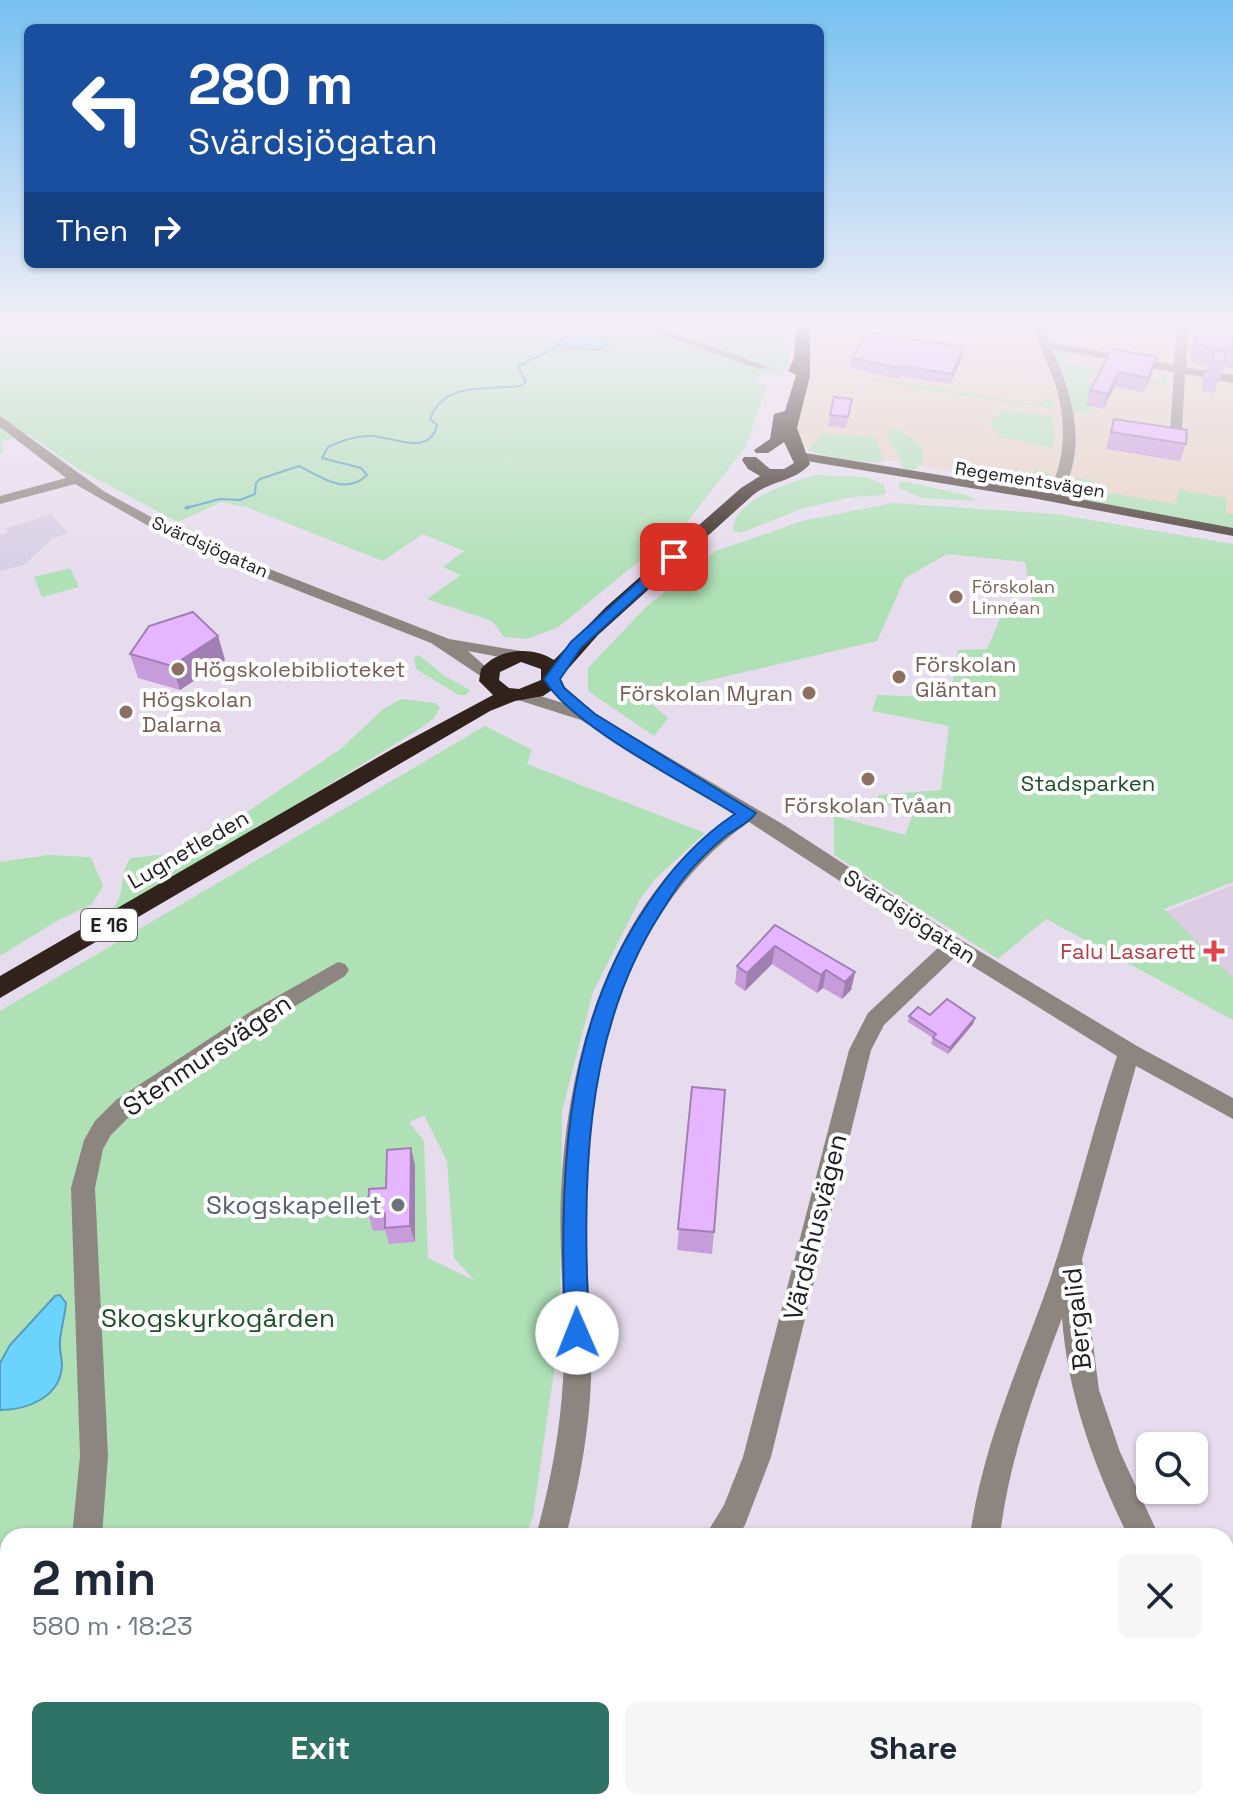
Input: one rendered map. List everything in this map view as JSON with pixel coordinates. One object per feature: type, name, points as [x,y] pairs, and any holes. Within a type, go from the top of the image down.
[{"type":"highway","name":"E 16","points":[[707,527],[756,455],[777,441],[782,411]]},
{"type":"highway","name":"E 16","points":[[517,695],[544,689],[600,621],[753,484],[792,464],[789,429],[793,411]]},
{"type":"highway","points":[[781,449],[792,464],[758,470],[756,455],[781,449]]},
{"type":"highway","name":"E 16","points":[[489,678],[498,662],[550,649],[652,577]]},
{"type":"highway","points":[[524,656],[544,661],[551,667],[553,677]]},
{"type":"highway","points":[[489,678],[497,690],[517,695]]},
{"type":"highway","name":"Lugnetleden","points":[[401,753],[479,696],[489,678]]},
{"type":"highway","name":"Lugnetleden","points":[[0,988],[401,753],[483,707],[517,695]]},
{"type":"main road","name":"Regementsvägen","points":[[792,464],[877,471],[1233,532]]},
{"type":"street","points":[[1052,500],[1067,470],[1070,437],[1066,411]]},
{"type":"street","points":[[1176,431],[1177,411]]},
{"type":"street","name":"Svärdsjögatan","points":[[0,420],[80,479],[193,543],[382,613],[439,640],[476,663],[489,678]]},
{"type":"street","points":[[0,500],[80,479]]},
{"type":"street","name":"Svärdsjögatan","points":[[439,640],[524,656]]},
{"type":"street","name":"Svärdsjögatan","points":[[553,677],[558,690],[589,718],[748,813],[1129,1052],[1233,1109]]},
{"type":"street","name":"Svärdsjögatan","points":[[517,695],[589,718]]},
{"type":"street","points":[[553,1528],[572,1429],[577,1382],[573,1190],[591,1051],[614,980],[664,892],[705,845],[748,813]]},
{"type":"street","name":"Värdshusvägen","points":[[726,1528],[735,1515],[757,1457],[860,1050],[876,1019],[954,945]]},
{"type":"street","name":"Stenmursvägen","points":[[88,1528],[94,1456],[83,1188],[92,1147],[103,1128],[124,1107],[338,970]]},
{"type":"street","name":"Bergalid","points":[[1129,1052],[1109,1110],[1070,1256],[1085,1387],[1116,1476],[1140,1528]]},
{"type":"street","points":[[986,1528],[989,1495],[1001,1444],[1070,1256]]},
{"type":"shaded area","points":[[798,411],[1233,411],[1233,518],[791,444]]},
{"type":"shaded area","points":[[51,514],[68,533],[53,538],[24,565],[0,571],[0,535],[7,533],[7,528]]},
{"type":"shaded area","name":"Falu Lasarett","points":[[1233,885],[1233,988],[1157,915]]},
{"type":"green space","points":[[0,411],[758,411],[746,447],[686,523],[557,628],[526,639],[504,637],[492,621],[427,599],[461,575],[443,567],[464,551],[423,534],[383,561],[249,508],[222,502],[178,522],[78,469],[28,434],[2,442],[3,454],[0,452]]},
{"type":"green space","points":[[1000,411],[1052,416],[1055,440],[1052,448],[998,436],[989,423]]},
{"type":"green space","points":[[894,428],[915,441],[923,453],[920,465],[912,471],[902,468],[898,453],[888,441],[890,429]]},
{"type":"green space","points":[[823,433],[876,437],[884,461],[847,460],[808,450]]},
{"type":"green space","points":[[970,464],[993,476],[1030,477],[1035,469],[1051,474],[1042,490],[1035,492],[957,476],[957,472]]},
{"type":"green space","points":[[817,475],[865,477],[883,484],[886,492],[884,495],[852,497],[801,509],[739,533],[733,530],[736,519],[753,501],[780,487]]},
{"type":"green space","points":[[1079,478],[1094,481],[1098,491],[1176,504],[1179,490],[1227,498],[1226,513],[1233,514],[1233,529],[1067,497],[1073,481]]},
{"type":"green space","points":[[902,481],[966,495],[978,501],[921,498],[899,488]]},
{"type":"green space","name":"Stadsparken","points":[[893,503],[1055,514],[1233,544],[1233,882],[1164,909],[1233,978],[1233,1020],[1046,919],[998,959],[834,855],[834,816],[905,835],[914,811],[875,802],[879,795],[941,790],[949,726],[872,711],[877,695],[950,698],[958,650],[987,649],[1003,612],[1034,612],[1025,562],[947,554],[905,578],[877,641],[642,696],[668,718],[654,736],[588,691],[588,668],[646,607],[716,551],[802,521]]},
{"type":"green space","points":[[70,568],[79,587],[42,597],[34,577]]},
{"type":"green space","points":[[419,655],[443,675],[470,690],[466,695],[459,695],[416,669],[414,657]]},
{"type":"green space","points":[[401,699],[435,703],[440,707],[434,718],[421,728],[228,846],[110,912],[119,898],[124,871],[131,858],[169,854],[207,839],[342,748],[383,709]]},
{"type":"green space","name":"Skogskyrkogården","points":[[485,726],[532,750],[527,764],[705,833],[655,879],[640,899],[593,992],[562,1111],[560,1330],[529,1528],[0,1528],[0,1011]],"holes":[[[424,1115],[447,1161],[454,1258],[475,1281],[428,1258],[424,1141],[409,1122]]]},
{"type":"green space","points":[[48,855],[91,857],[103,886],[92,904],[55,922],[0,956],[0,862]]},
{"type":"water","points":[[60,1295],[66,1303],[60,1341],[60,1377],[48,1394],[31,1405],[0,1410],[0,1363],[10,1345],[55,1296]]},
{"type":"building","points":[[831,411],[849,411],[848,417],[830,415]]},
{"type":"building","points":[[1114,419],[1187,430],[1186,444],[1111,432]]},
{"type":"building","points":[[193,612],[218,636],[172,666],[130,654],[149,626]]},
{"type":"building","points":[[775,925],[855,972],[845,982],[826,970],[821,975],[775,946],[747,973],[737,966]]},
{"type":"building","points":[[947,999],[975,1018],[950,1048],[933,1038],[936,1034],[909,1016],[918,1007],[930,1015]]},
{"type":"building","points":[[692,1087],[725,1090],[714,1232],[678,1229]]},
{"type":"building","name":"Skogskapellet","points":[[411,1148],[410,1226],[385,1228],[385,1213],[368,1214],[369,1189],[386,1188],[387,1150]]},
{"type":"waterway","points":[[189,507],[186,508],[220,499],[240,500],[255,494],[256,483],[260,479],[299,466],[333,482],[351,484],[359,481],[367,475],[361,468],[322,458],[328,447],[365,436],[419,443],[433,435],[437,425],[430,419],[434,411]]},
{"type":"place","name":"Förskolan Linnéan","points":[[956,597]]},
{"type":"place","name":"Högskolebiblioteket","points":[[178,669]]},
{"type":"place","name":"Förskolan Gläntan","points":[[899,677]]},
{"type":"place","name":"Förskolan Myran","points":[[809,693]]},
{"type":"place","name":"Högskolan Dalarna","points":[[126,712]]},
{"type":"place","name":"Förskolan Tvåan","points":[[868,779]]},
{"type":"place","name":"Falu Lasarett","points":[[1214,951]]},
{"type":"place","name":"Skogskapellet","points":[[398,1205]]},
{"type":"route","points":[[577,1333],[573,1190],[578,1140],[591,1051],[614,980],[639,932],[677,874],[720,832],[748,813],[589,718],[558,690],[552,679],[576,645],[674,557]]}]
